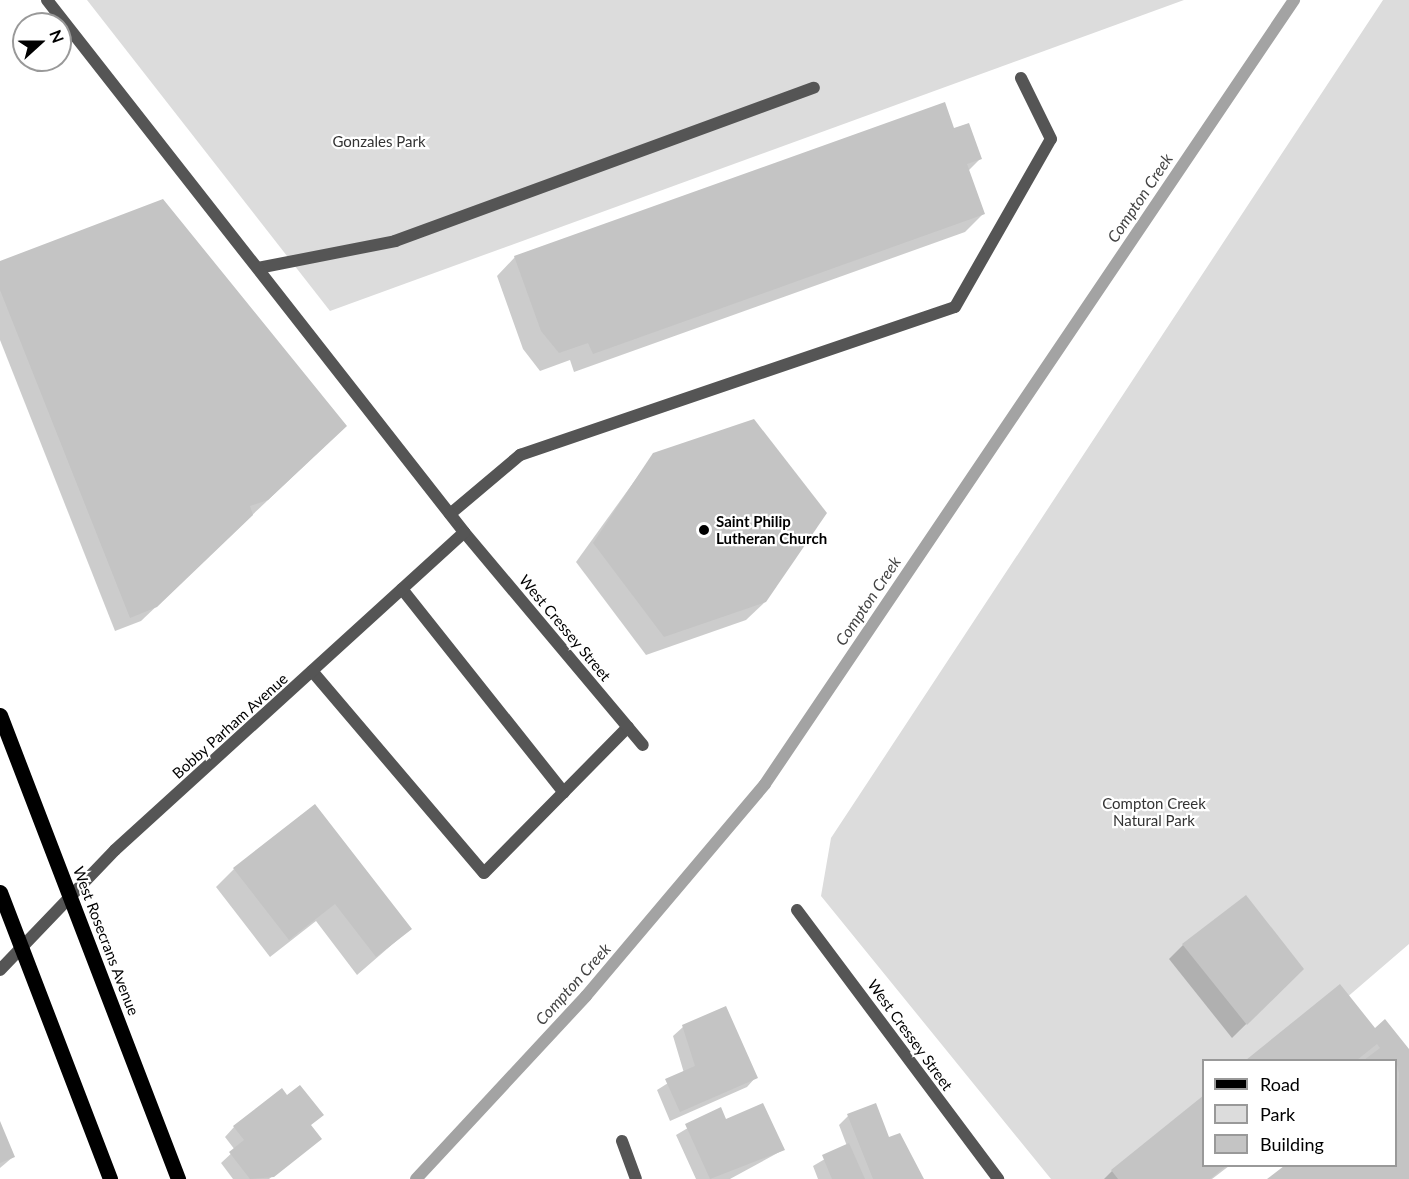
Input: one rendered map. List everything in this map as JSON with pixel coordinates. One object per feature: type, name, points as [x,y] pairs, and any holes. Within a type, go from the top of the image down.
[{"type":"main road","name":"West Rosecrans Avenue","points":[[0,715],[178,1179]]},
{"type":"main road","points":[[0,892],[110,1179]]},
{"type":"street","name":"West Cressey Street","points":[[47,0],[464,532],[643,744]]},
{"type":"street","points":[[450,514],[520,455],[955,307],[1051,139],[1021,78]]},
{"type":"street","points":[[258,268],[395,240],[814,88]]},
{"type":"street","name":"Bobby Parham Avenue","points":[[0,970],[70,897],[464,532]]},
{"type":"street","points":[[402,589],[564,793]]},
{"type":"street","points":[[312,671],[484,873],[628,727]]},
{"type":"street","name":"West Cressey Street","points":[[797,910],[998,1179]]},
{"type":"street","points":[[622,1141],[636,1179]]},
{"type":"green space","name":"Gonzales Park","points":[[87,0],[1184,0],[330,311]]},
{"type":"green space","name":"Compton Creek Natural Park","points":[[1383,0],[1409,0],[1409,944],[1275,1059],[1202,1059],[1202,1123],[1138,1179],[1051,1179],[821,896],[831,838]]},
{"type":"building","points":[[945,102],[954,128],[969,123],[982,159],[967,164],[985,214],[593,354],[588,343],[559,353],[541,331],[514,256]]},
{"type":"building","points":[[163,199],[347,426],[268,500],[250,506],[253,515],[157,607],[130,618],[0,290],[0,261]]},
{"type":"building","points":[[754,419],[827,513],[766,602],[664,637],[593,543],[653,453]]},
{"type":"building","points":[[315,804],[412,929],[376,957],[335,904],[289,940],[233,868]]},
{"type":"building","points":[[1246,895],[1304,969],[1247,1025],[1182,944]]},
{"type":"building","points":[[1340,984],[1375,1028],[1385,1019],[1409,1049],[1409,1179],[1267,1179],[1283,1167],[1397,1167],[1399,1073],[1397,1059],[1365,1059],[1380,1048],[1377,1044],[1358,1059],[1247,1059]]},
{"type":"building","points":[[726,1006],[758,1078],[680,1112],[665,1079],[695,1066],[682,1025]]},
{"type":"building","points":[[300,1085],[324,1115],[311,1125],[322,1139],[274,1177],[250,1179],[229,1152],[244,1140],[233,1126],[282,1088],[287,1095]]},
{"type":"building","points":[[1202,1097],[1202,1167],[1225,1167],[1210,1179],[1118,1179],[1111,1170]]},
{"type":"building","points":[[763,1103],[785,1150],[710,1179],[685,1124],[721,1107],[726,1119]]},
{"type":"building","points":[[876,1103],[889,1137],[900,1133],[924,1179],[873,1179],[847,1114]]},
{"type":"building","points":[[0,1121],[15,1157],[0,1163]]},
{"type":"building","points":[[849,1143],[865,1179],[832,1179],[822,1155]]},
{"type":"waterway","name":"Compton Creek","points":[[416,1179],[586,996],[765,784],[1294,0]]},
{"type":"place","name":"Saint Philip Lutheran Church","points":[[704,530]]}]
